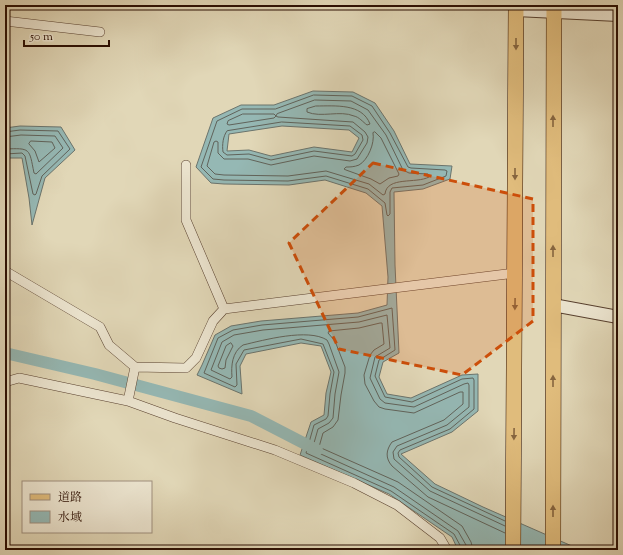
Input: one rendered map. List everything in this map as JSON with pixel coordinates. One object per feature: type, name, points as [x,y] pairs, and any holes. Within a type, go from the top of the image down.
[{"type":"main road","points":[[512,550],[516,8]]},
{"type":"main road","points":[[553,550],[554,8]]},
{"type":"street","points":[[516,8],[554,8],[618,14]]},
{"type":"street","points":[[5,21],[100,32]]},
{"type":"street","points":[[186,165],[186,220],[224,309]]},
{"type":"street","points":[[5,271],[100,327],[109,345],[135,367],[186,368],[196,358],[213,321],[224,309],[515,273]]},
{"type":"street","points":[[553,305],[618,317]]},
{"type":"street","points":[[128,401],[135,367]]},
{"type":"street","points":[[5,382],[19,378],[128,401],[175,418],[276,450],[354,483],[397,505],[440,538],[447,550]]},
{"type":"highlighted area","points":[[373,163],[533,199],[533,321],[462,375],[339,349],[289,243]]},
{"type":"water","points":[[313,91],[353,92],[375,103],[394,131],[410,164],[452,166],[450,179],[423,189],[394,192],[395,265],[399,353],[383,362],[379,377],[387,394],[411,398],[462,375],[478,374],[478,411],[452,432],[401,454],[435,484],[581,550],[458,550],[452,537],[389,494],[300,455],[311,422],[324,415],[326,393],[331,372],[321,346],[301,343],[246,354],[240,366],[242,394],[197,375],[215,335],[231,326],[261,321],[358,313],[387,305],[388,277],[382,206],[366,193],[325,180],[289,185],[211,183],[196,167],[213,118],[241,105],[274,105]],"holes":[[[282,126],[349,130],[359,138],[352,152],[314,147],[271,156],[249,150],[227,151],[229,134]]]},
{"type":"water","points":[[20,126],[61,127],[75,150],[45,178],[32,225],[22,158],[5,158],[5,128]]},
{"type":"waterway","points":[[5,353],[95,374],[251,416],[317,450]]}]
